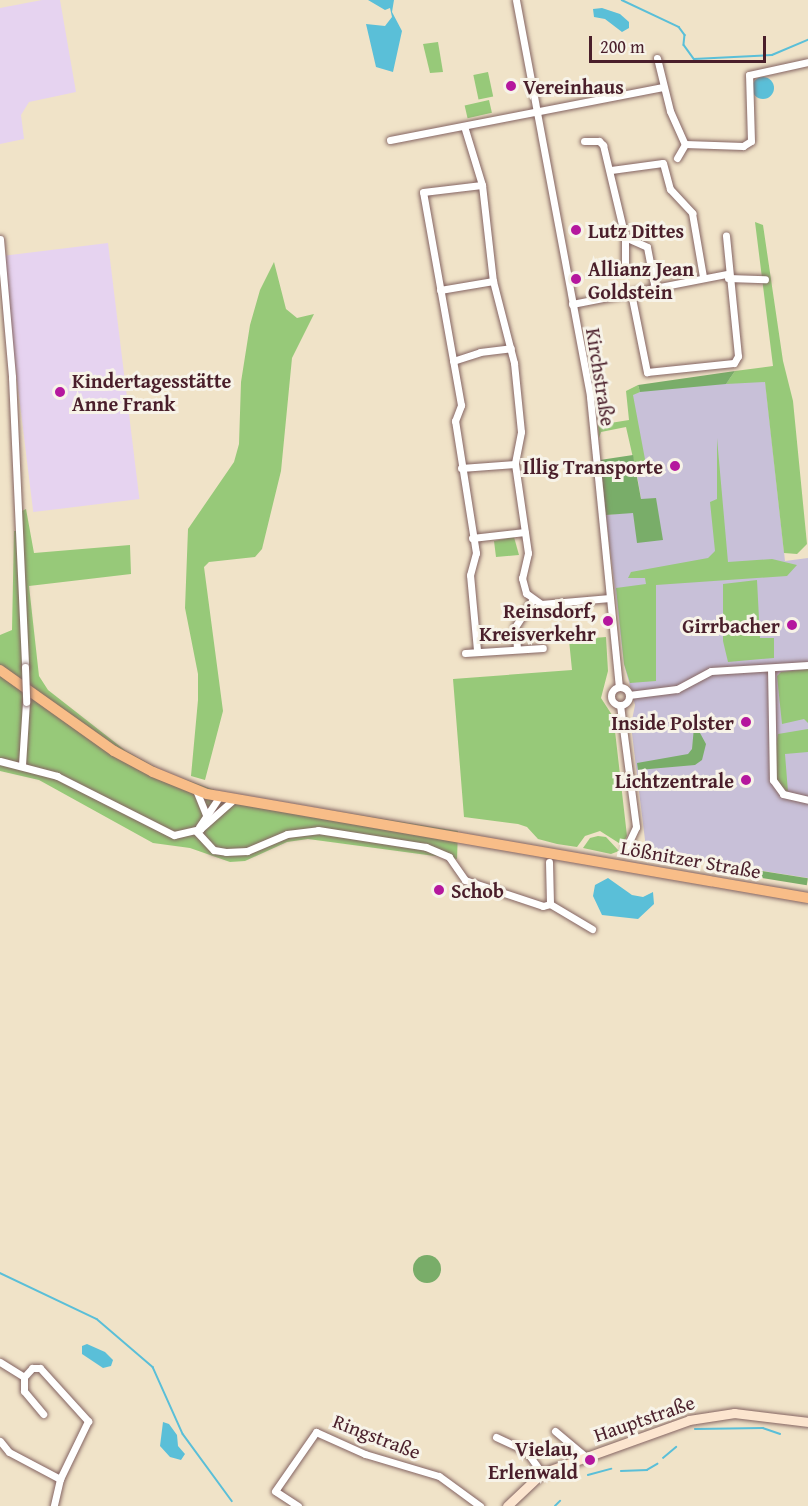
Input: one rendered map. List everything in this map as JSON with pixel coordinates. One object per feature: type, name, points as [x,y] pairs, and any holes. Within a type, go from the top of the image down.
[{"type":"main road","name":"Lößnitzer Straße","points":[[0,670],[114,751],[196,790],[219,797],[808,898]]},
{"type":"main road","name":"Hauptstraße","points":[[507,1506],[542,1473],[705,1416],[734,1413],[808,1422]]},
{"type":"street","name":"Kirchstraße","points":[[516,0],[590,397],[619,686],[610,697],[620,705],[636,827],[624,851]]},
{"type":"street","points":[[657,58],[663,87],[685,144]]},
{"type":"street","points":[[685,144],[749,145],[750,75],[808,62]]},
{"type":"street","points":[[390,140],[663,87]]},
{"type":"street","points":[[464,126],[482,185],[493,281],[510,348],[521,432],[515,464],[528,553],[522,578],[532,601],[541,604],[610,598]]},
{"type":"street","points":[[585,141],[599,141],[603,145],[611,170],[625,237],[625,267]]},
{"type":"street","points":[[677,158],[685,144]]},
{"type":"street","points":[[611,170],[663,163],[670,189],[692,213],[703,278]]},
{"type":"street","points":[[477,650],[470,575],[476,553],[455,421],[461,405],[423,192],[482,185]]},
{"type":"street","points":[[631,293],[646,372],[651,375],[734,363],[738,356],[728,276],[730,267],[726,236]]},
{"type":"street","points":[[625,237],[647,248],[655,289]]},
{"type":"street","points":[[0,239],[12,377],[25,667],[26,702],[22,765]]},
{"type":"street","points":[[572,304],[703,278],[728,276],[765,279]]},
{"type":"street","points":[[440,290],[493,281]]},
{"type":"street","points":[[453,361],[480,352],[510,348]]},
{"type":"street","points":[[461,468],[515,464]]},
{"type":"street","points":[[472,537],[525,532]]},
{"type":"street","points":[[517,648],[515,627],[532,601]]},
{"type":"street","points":[[465,653],[477,650],[543,648]]},
{"type":"street","points":[[619,686],[629,695],[677,689],[704,672],[808,665]]},
{"type":"street","points":[[771,668],[775,733],[770,759],[774,783],[783,794],[808,800]]},
{"type":"street","points":[[620,705],[627,702],[629,695]]},
{"type":"street","points":[[0,761],[57,776],[162,832],[174,835],[195,831],[206,825],[218,810],[233,800]]},
{"type":"street","points":[[196,790],[205,806],[205,819]]},
{"type":"street","points":[[195,831],[219,797]]},
{"type":"street","points":[[218,810],[219,797]]},
{"type":"street","points":[[195,831],[214,850],[226,852],[247,851],[287,834],[318,830],[426,847],[449,857],[461,877],[470,882],[543,906],[550,904],[592,928]]},
{"type":"street","points":[[549,862],[550,904]]},
{"type":"street","points":[[0,1362],[24,1377]]},
{"type":"street","points":[[43,1414],[24,1391],[24,1377],[32,1368],[40,1368],[88,1421],[60,1479],[54,1506]]},
{"type":"street","points":[[555,1431],[586,1457]]},
{"type":"street","name":"Ringstraße","points":[[298,1506],[275,1491],[316,1432],[365,1454],[439,1476],[480,1506]]},
{"type":"street","points":[[496,1437],[526,1451],[542,1473]]},
{"type":"street","points":[[0,1442],[9,1452],[60,1479]]},
{"type":"shaded area","points":[[42,0],[60,0],[76,92],[29,102],[21,115],[24,139],[0,144],[0,8]]},
{"type":"shaded area","points":[[108,243],[139,499],[33,512],[2,256]]},
{"type":"shaded area","points":[[745,378],[765,379],[785,561],[808,558],[808,878],[695,860],[646,848],[631,725],[635,705],[624,664],[606,515],[633,512],[641,499],[629,426],[634,425],[628,391]]},
{"type":"green space","points":[[438,42],[443,72],[430,73],[423,44]]},
{"type":"green space","points":[[488,72],[493,96],[479,100],[473,75]]},
{"type":"green space","points":[[489,100],[492,113],[468,118],[465,106]]},
{"type":"green space","points":[[755,222],[763,225],[783,361],[793,401],[807,544],[797,554],[784,553],[765,382],[726,384],[735,371],[773,366]]},
{"type":"green space","points":[[274,262],[286,309],[297,318],[314,314],[292,358],[281,471],[262,549],[255,557],[209,562],[204,567],[223,711],[205,780],[191,776],[198,674],[185,608],[188,529],[234,462],[239,444],[241,382],[250,325],[260,290]]},
{"type":"green space","points":[[735,371],[726,384],[640,392],[638,385]]},
{"type":"green space","points":[[638,385],[640,392],[633,395],[647,470],[636,471],[626,427],[601,432],[599,438],[598,425],[629,420],[626,391]]},
{"type":"green space","points":[[717,438],[728,562],[772,559],[797,565],[787,576],[656,585],[656,681],[630,683],[624,664],[616,588],[646,584],[645,578],[628,578],[631,572],[708,558],[715,551],[710,502],[717,499]]},
{"type":"green space","points":[[633,455],[641,499],[656,498],[663,540],[637,543],[633,513],[606,515],[600,460]]},
{"type":"green space","points":[[26,509],[34,553],[130,545],[131,574],[29,586],[39,676],[48,690],[126,751],[164,772],[223,793],[458,831],[457,859],[308,839],[287,842],[245,861],[230,862],[190,848],[153,843],[39,780],[0,771],[0,635],[12,630],[14,531],[21,531],[20,512]]},
{"type":"green space","points":[[514,537],[519,555],[496,557],[494,541]]},
{"type":"green space","points":[[757,580],[760,638],[774,638],[774,658],[728,662],[723,641],[723,584]]},
{"type":"green space","points":[[606,637],[608,671],[601,698],[612,715],[615,731],[627,836],[622,845],[600,831],[585,836],[577,847],[557,844],[538,839],[527,827],[518,824],[464,817],[453,679],[572,670],[569,640]]},
{"type":"green space","points":[[808,669],[808,723],[804,719],[782,724],[777,676],[781,672]]},
{"type":"green space","points":[[695,716],[699,716],[700,733],[706,744],[702,760],[695,765],[638,770],[637,763],[688,754],[692,749]]},
{"type":"green space","points":[[808,729],[808,752],[785,754],[788,792],[776,781],[774,754],[778,734]]},
{"type":"green space","points":[[606,837],[619,851],[611,854],[583,848],[590,838]]},
{"type":"green space","points":[[718,864],[808,878],[807,885],[717,871]]},
{"type":"green space","points":[[427,1255],[437,1259],[441,1269],[437,1279],[427,1283],[417,1279],[413,1269],[417,1259]]},
{"type":"water","points":[[368,0],[394,0],[392,12],[402,31],[393,72],[376,67],[366,24],[385,26],[392,17],[390,8],[385,10]]},
{"type":"water","points":[[602,8],[620,14],[629,22],[629,28],[622,32],[605,19],[594,17],[593,9]]},
{"type":"water","points":[[759,77],[767,77],[774,84],[774,92],[767,99],[759,99],[752,92],[752,84]]},
{"type":"water","points":[[608,878],[632,895],[643,897],[653,892],[654,904],[638,919],[602,915],[593,896],[595,885]]},
{"type":"water","points":[[87,1344],[105,1352],[113,1360],[111,1366],[103,1368],[82,1354],[82,1346]]},
{"type":"water","points":[[163,1422],[169,1424],[177,1435],[178,1446],[185,1454],[181,1460],[170,1457],[160,1446]]},
{"type":"waterway","points":[[622,0],[679,27],[685,35],[684,45],[694,59],[772,55],[808,40]]},
{"type":"waterway","points":[[0,1273],[97,1319],[153,1367],[183,1434],[232,1501]]},
{"type":"waterway","points":[[695,1429],[763,1428],[780,1434]]},
{"type":"waterway","points":[[663,1458],[676,1447]]},
{"type":"waterway","points":[[621,1471],[647,1470],[657,1464]]},
{"type":"waterway","points":[[588,1475],[611,1469]]},
{"type":"waterway","points":[[555,1506],[560,1501]]},
{"type":"place","name":"Vereinhaus","points":[[511,86]]},
{"type":"place","name":"Lutz Dittes","points":[[576,230]]},
{"type":"place","name":"Allianz Jean Goldstein","points":[[576,279]]},
{"type":"place","name":"Kindertagesstätte Anne Frank","points":[[60,392]]},
{"type":"place","name":"Illig Transporte","points":[[675,466]]},
{"type":"place","name":"Reinsdorf, Kreisverkehr","points":[[608,621]]},
{"type":"place","name":"Girrbacher","points":[[792,625]]},
{"type":"place","name":"Inside Polster","points":[[746,722]]},
{"type":"place","name":"Lichtzentrale","points":[[746,780]]},
{"type":"place","name":"Schob","points":[[439,890]]},
{"type":"place","name":"Vielau, Erlenwald","points":[[590,1460]]}]
